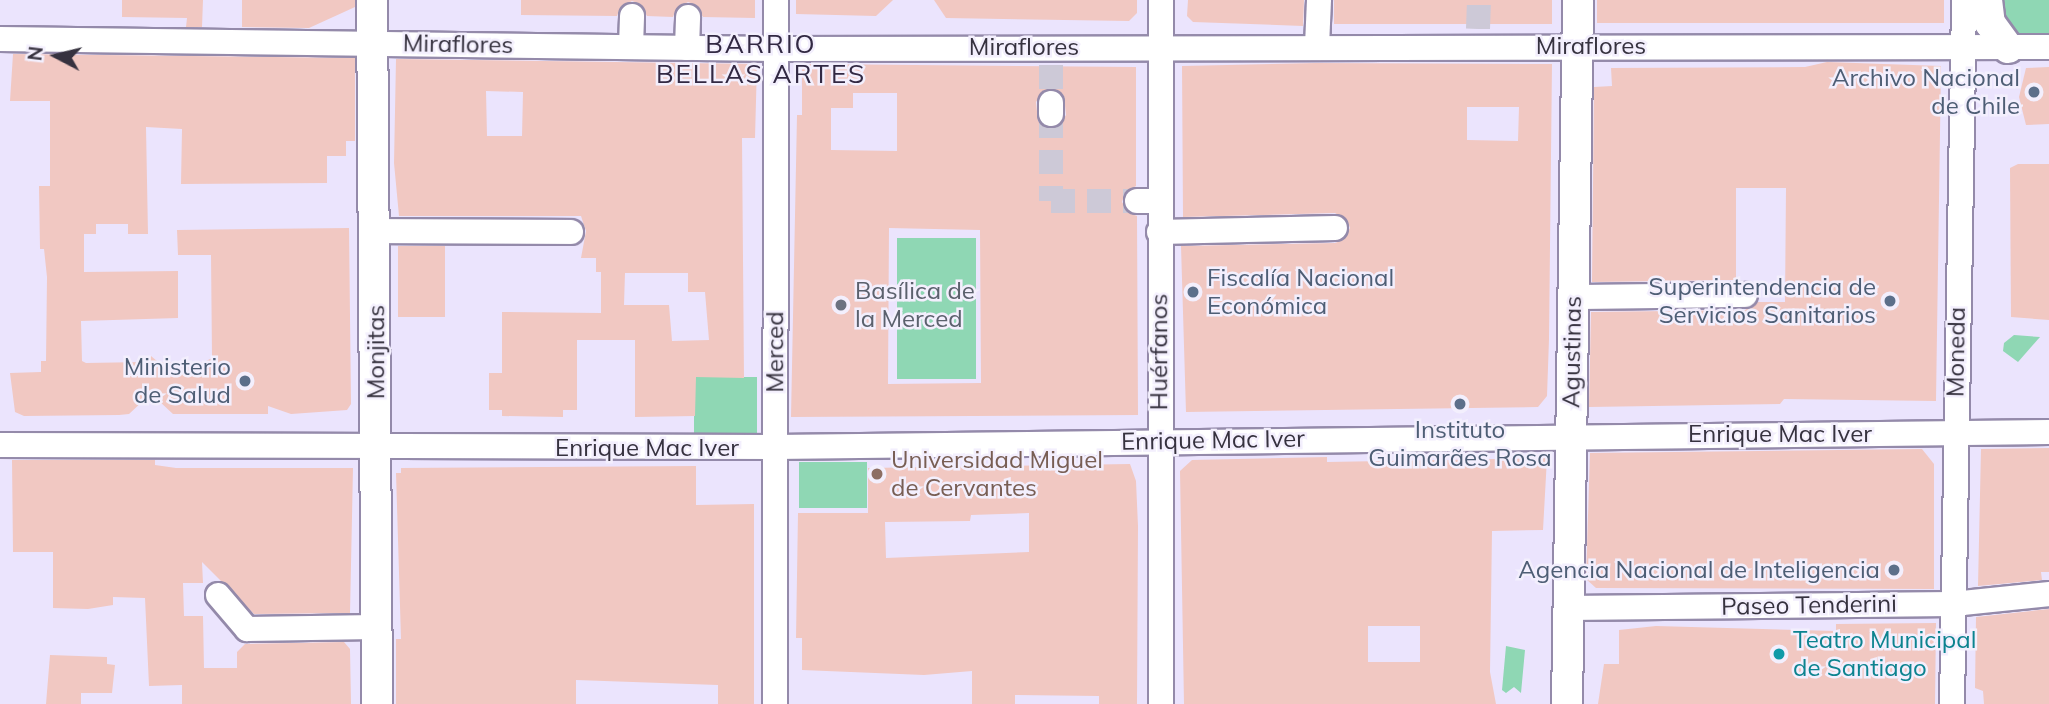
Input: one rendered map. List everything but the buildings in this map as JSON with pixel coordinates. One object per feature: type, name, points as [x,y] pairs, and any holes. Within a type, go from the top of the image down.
[{"type":"main road","name":"Monjitas","points":[[372,0],[376,231],[377,704]]},
{"type":"main road","name":"Agustinas","points":[[1567,704],[1570,435],[1566,295],[1575,167],[1578,0]]},
{"type":"main road","points":[[1987,0],[1990,23],[2008,48]]},
{"type":"street","name":"Merced","points":[[775,704],[776,0]]},
{"type":"street","name":"Huérfanos","points":[[1161,0],[1148,201],[1159,232],[1161,704]]},
{"type":"street","points":[[1317,46],[1319,0]]},
{"type":"street","name":"Moneda","points":[[1952,704],[1964,0]]},
{"type":"street","points":[[631,46],[632,16]]},
{"type":"street","points":[[688,17],[698,52]]},
{"type":"street","name":"Miraflores","points":[[0,39],[631,46],[698,52],[776,49],[1051,56],[1159,46],[1317,46],[1478,37],[1577,46],[2049,47]]},
{"type":"street","points":[[1159,232],[1335,228]]},
{"type":"street","points":[[376,231],[571,232]]},
{"type":"street","points":[[1566,295],[1745,296]]},
{"type":"street","name":"Enrique Mac Iver","points":[[0,445],[775,447],[1570,435],[2049,432]]},
{"type":"street","points":[[1632,444],[1685,444],[1708,435]]},
{"type":"street","points":[[1557,574],[1557,638],[1567,660]]},
{"type":"street","name":"Paseo Tenderini","points":[[1568,608],[1953,604],[2049,594]]},
{"type":"street","points":[[218,595],[247,629],[376,627]]},
{"type":"shaded area","points":[[0,0],[1999,0],[2023,35],[2049,34],[2049,704],[0,704]]},
{"type":"green space","points":[[1999,0],[2049,0],[2049,34],[2011,33],[2006,29]]},
{"type":"green space","points":[[897,238],[976,238],[976,379],[897,379]]},
{"type":"green space","points":[[2014,335],[2040,337],[2018,362],[2003,351],[2004,343]]},
{"type":"green space","points":[[694,377],[757,377],[757,435],[694,435]]},
{"type":"green space","points":[[799,462],[867,462],[867,508],[799,508]]},
{"type":"green space","points":[[1506,646],[1525,650],[1521,693],[1514,687],[1506,693],[1502,690]]},
{"type":"tunnel","points":[[1478,29],[1479,0]]},
{"type":"tunnel","points":[[1051,65],[1051,103]]},
{"type":"tunnel","points":[[1051,114],[1051,201],[1137,201]]},
{"type":"place","name":"Archivo Nacional de Chile","points":[[2034,92]]},
{"type":"place","name":"Fiscalía Nacional Económica","points":[[1193,292]]},
{"type":"place","name":"Superintendencia de Servicios Sanitarios","points":[[1890,301]]},
{"type":"place","name":"Basílica de la Merced","points":[[841,305]]},
{"type":"place","name":"Ministerio de Salud","points":[[245,381]]},
{"type":"place","name":"Instituto Guimarães Rosa","points":[[1460,404]]},
{"type":"place","name":"Universidad Miguel de Cervantes","points":[[877,474]]},
{"type":"place","name":"Agencia Nacional de Inteligencia","points":[[1894,570]]},
{"type":"place","name":"Teatro Municipal de Santiago","points":[[1779,654]]},
{"type":"district","name":"BARRIO BELLAS ARTES","points":[[761,59]]}]
